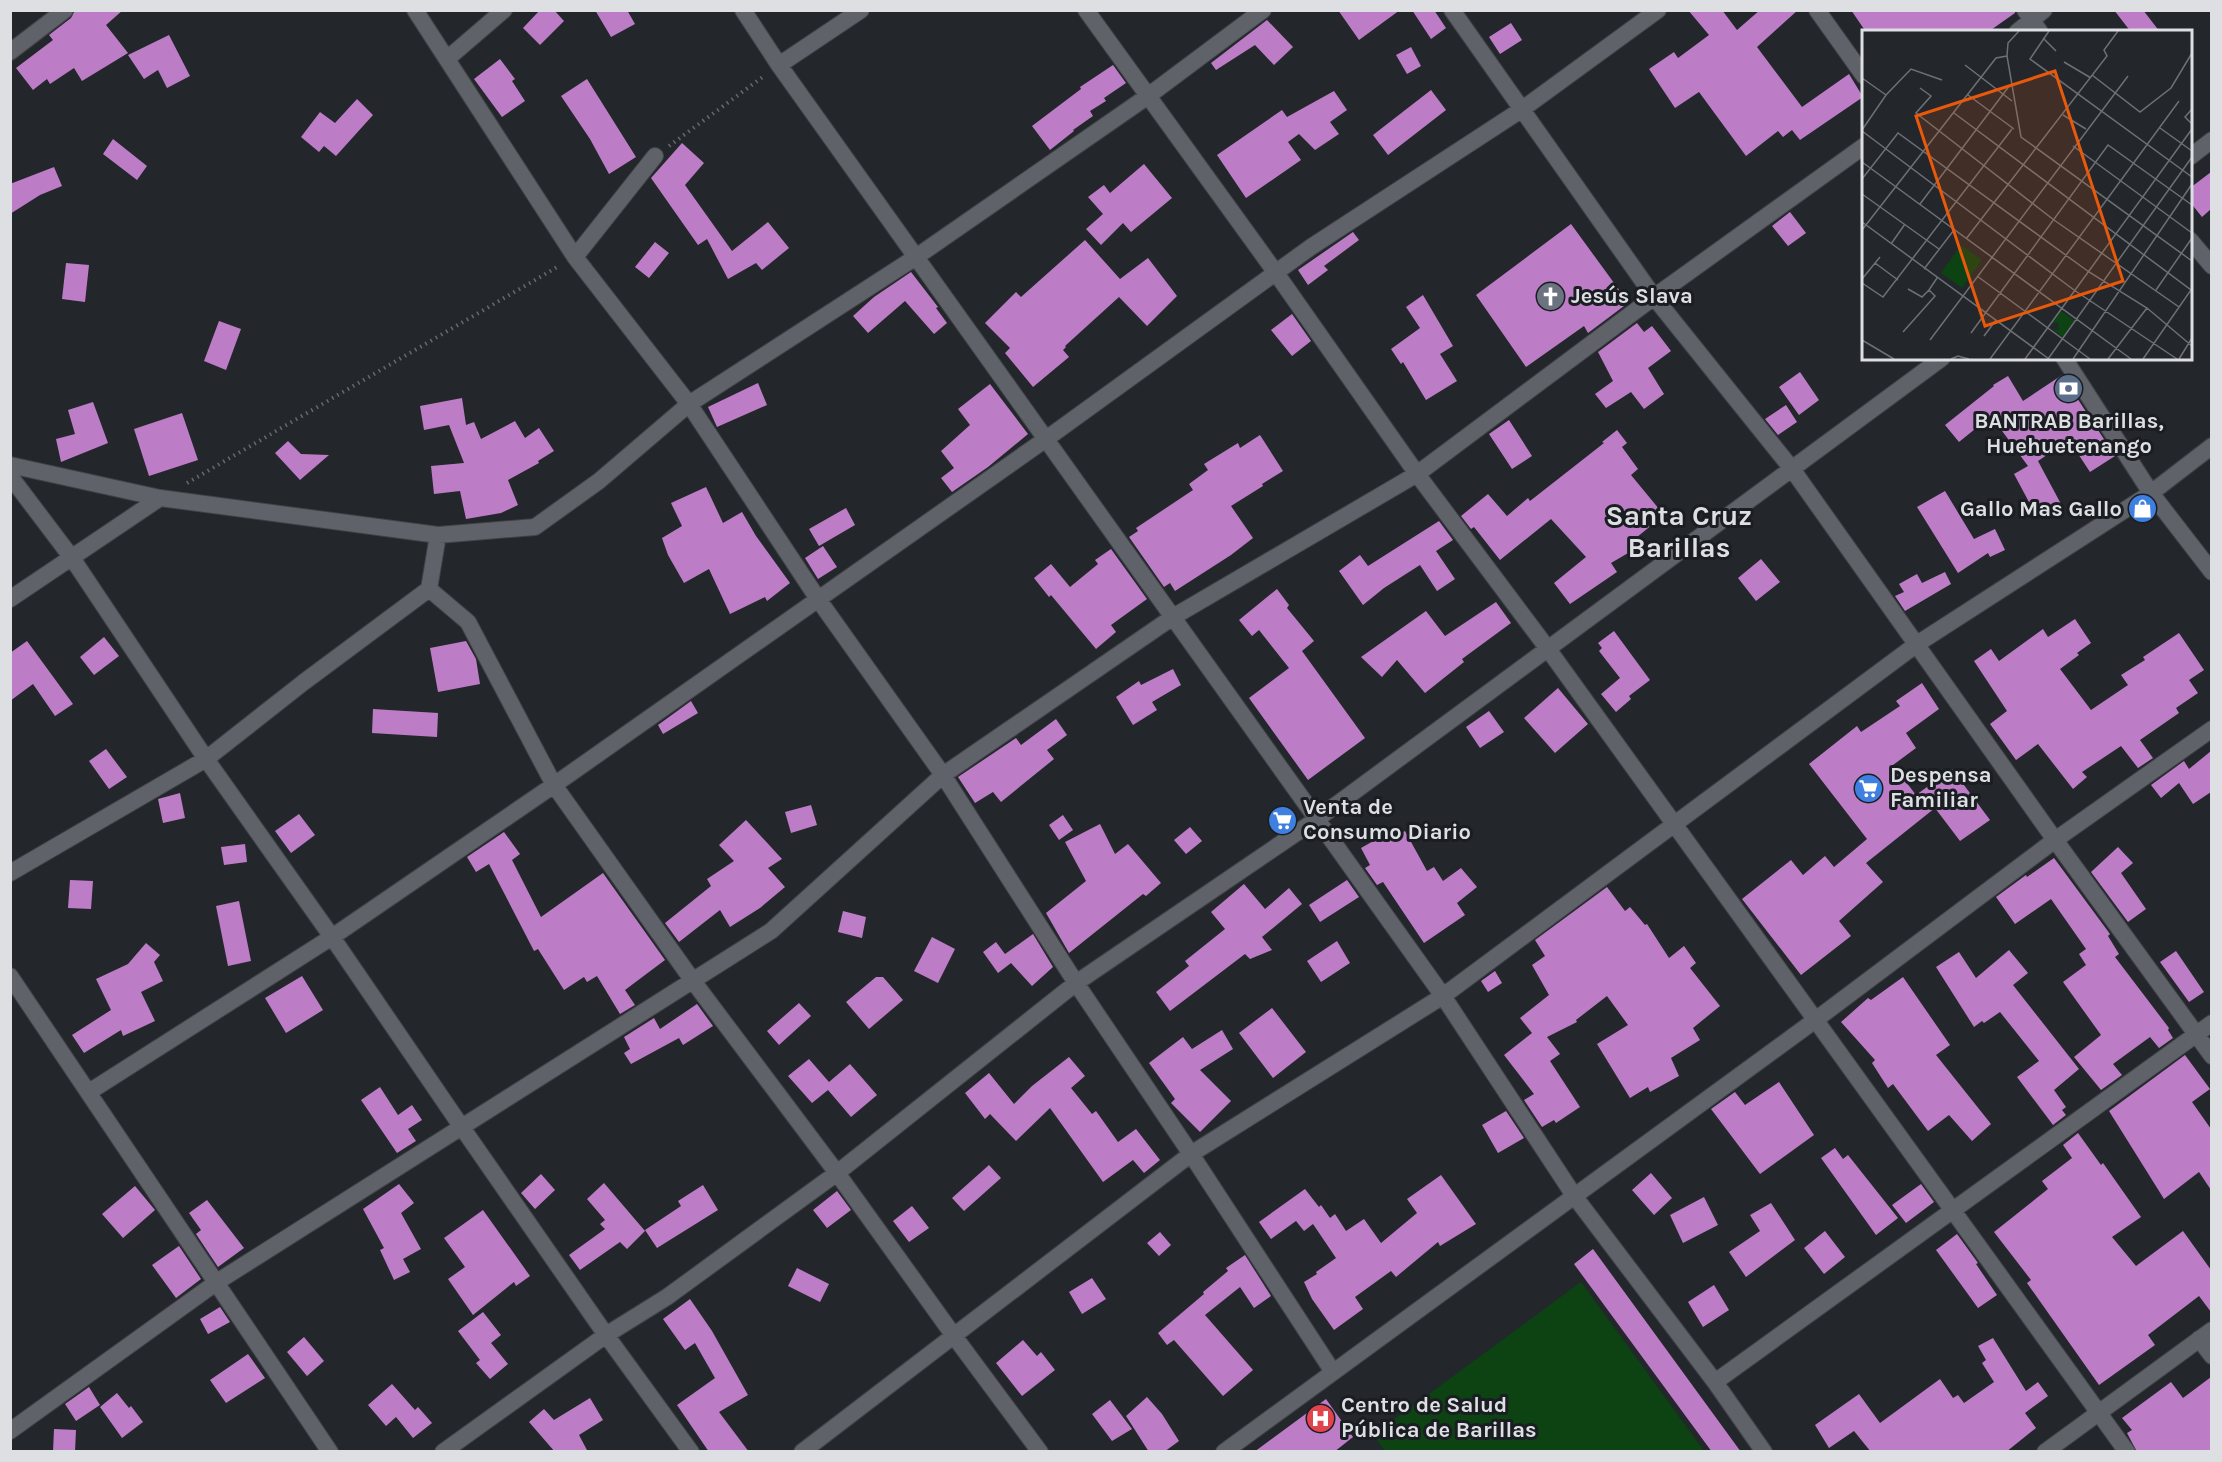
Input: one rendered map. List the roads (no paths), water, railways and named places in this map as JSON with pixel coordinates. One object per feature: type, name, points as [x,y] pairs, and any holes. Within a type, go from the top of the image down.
[{"type":"street","points":[[10,52],[65,10]]},
{"type":"street","points":[[415,10],[575,257],[689,404],[818,599],[943,775],[1076,983],[1333,1372]]},
{"type":"street","points":[[447,59],[504,10]]},
{"type":"street","points":[[743,10],[779,65],[1443,996],[1575,1197],[1715,1382],[1764,1452]]},
{"type":"street","points":[[779,65],[861,10]]},
{"type":"street","points":[[1086,10],[1417,474],[1548,650],[2127,1452]]},
{"type":"street","points":[[10,465],[160,498],[438,535],[535,527],[599,481],[689,404],[916,257],[1148,96],[1263,10]]},
{"type":"street","points":[[1452,10],[1654,297],[1792,470],[2211,1056]]},
{"type":"street","points":[[89,1092],[332,937],[554,785],[1046,439],[1311,247],[1521,110],[1658,10]]},
{"type":"street","points":[[1817,10],[1862,75]]},
{"type":"street","points":[[2020,30],[2035,18]]},
{"type":"street","points":[[2192,155],[2211,140]]},
{"type":"street","points":[[10,1431],[217,1282],[771,931],[943,775],[1173,617],[1417,474],[1654,297],[1862,147]]},
{"type":"street","points":[[575,257],[655,156]]},
{"type":"street","points":[[2192,242],[2211,266]]},
{"type":"street","points":[[443,1452],[606,1335],[667,1298],[837,1173],[1076,983],[1317,819],[1939,360]]},
{"type":"street","points":[[2065,360],[2151,493],[2211,572]]},
{"type":"street","points":[[802,1452],[1191,1154],[1443,996],[1917,644],[2151,493],[2211,446]]},
{"type":"street","points":[[10,476],[72,558],[206,759],[332,937],[606,1335],[691,1452]]},
{"type":"street","points":[[10,599],[160,498]]},
{"type":"street","points":[[10,873],[206,759],[304,682],[429,589],[438,535]]},
{"type":"street","points":[[429,589],[468,622],[554,785],[693,981],[837,1173],[1040,1452]]},
{"type":"street","points":[[1224,1452],[1815,1021],[2055,840],[2211,729]]},
{"type":"street","points":[[10,976],[330,1452]]},
{"type":"street","points":[[1715,1382],[2211,1023]]},
{"type":"street","points":[[2045,1452],[2205,1334],[2211,1356]]},
{"type":"place","name":"Jesús Slava","points":[[1550,296]]},
{"type":"place","name":"BANTRAB Barillas, Huehuetenango","points":[[2069,389]]},
{"type":"place","name":"Gallo Mas Gallo","points":[[2143,509]]},
{"type":"place","name":"Despensa Familiar","points":[[1869,788]]},
{"type":"place","name":"Venta de Consumo Diario","points":[[1282,820]]},
{"type":"place","name":"Centro de Salud Pública de Barillas","points":[[1320,1418]]},
{"type":"district","name":"Santa Cruz Barillas","points":[[1679,531]]}]
